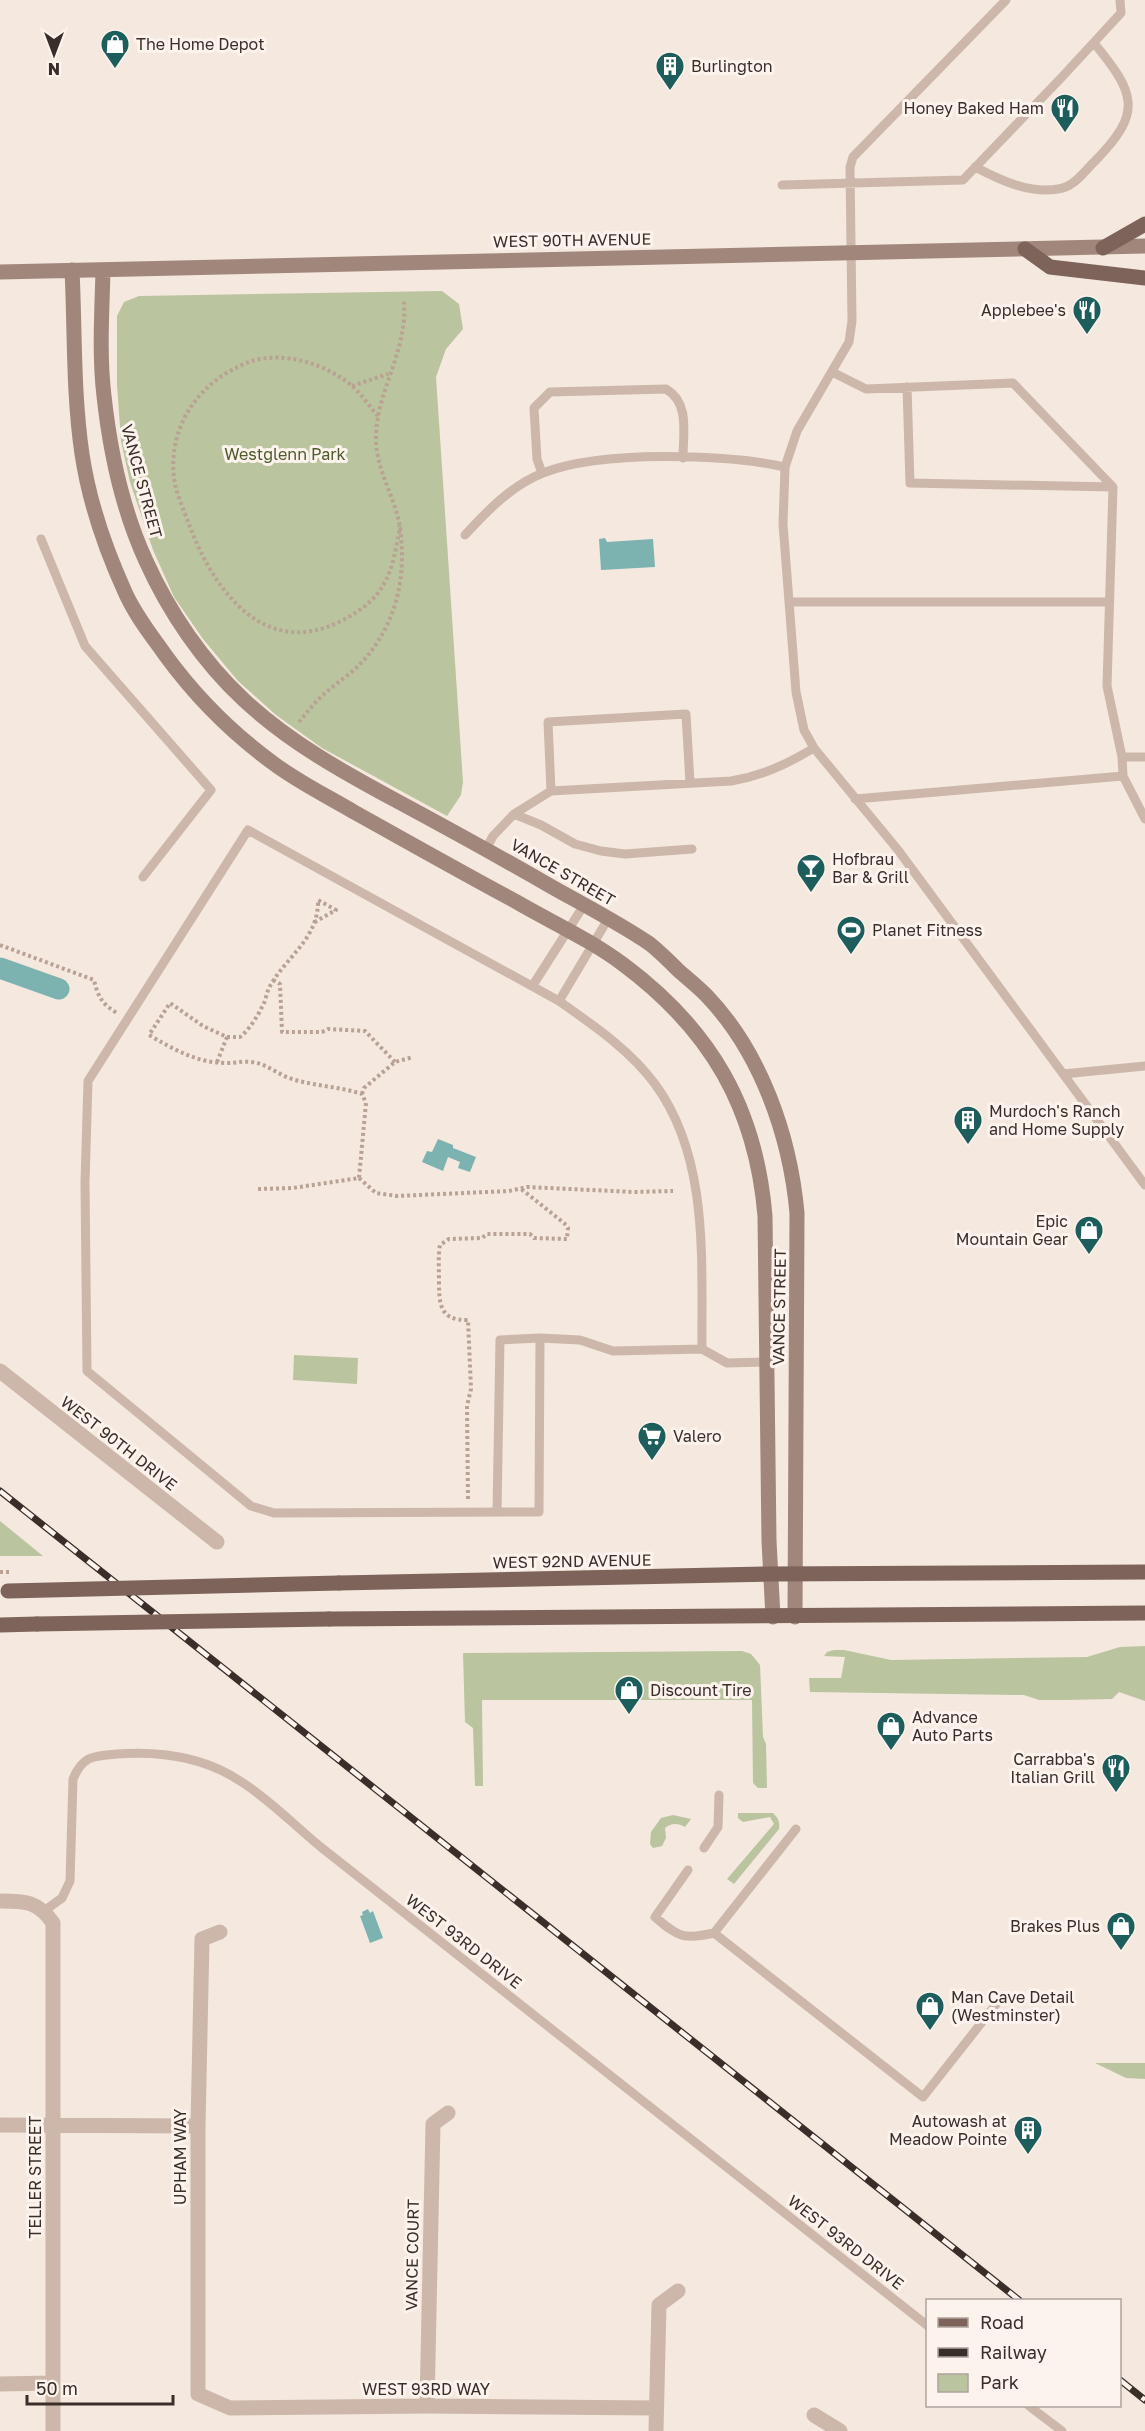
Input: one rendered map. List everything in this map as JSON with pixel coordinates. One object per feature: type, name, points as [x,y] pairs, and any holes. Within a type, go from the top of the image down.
[{"type":"main road","points":[[1103,248],[1145,224]]},
{"type":"main road","points":[[1025,249],[1050,267],[1145,278]]},
{"type":"main road","name":"WEST 92ND AVENUE","points":[[4,1591],[770,1574],[1145,1572]]},
{"type":"main road","points":[[0,1625],[329,1618],[795,1617],[1145,1613]]},
{"type":"street","name":"WEST 90TH AVENUE","points":[[0,272],[1145,246]]},
{"type":"street","name":"VANCE STREET","points":[[72,270],[78,423],[82,455],[95,516],[126,595],[153,639],[185,682],[233,732],[287,774],[567,931],[623,965],[662,998],[692,1029],[731,1085],[746,1118],[762,1179],[765,1216],[770,1574],[773,1617]]},
{"type":"street","name":"VANCE STREET","points":[[104,270],[102,328],[104,394],[112,446],[130,518],[146,560],[172,610],[216,669],[244,700],[269,721],[322,758],[486,849],[652,946],[706,996],[741,1041],[756,1068],[770,1099],[787,1149],[795,1180],[798,1213],[795,1617]]},
{"type":"street","name":"WEST 90TH DRIVE","points":[[0,1371],[217,1542]]},
{"type":"street","points":[[0,1901],[27,1901],[49,1917]]},
{"type":"street","name":"TELLER STREET","points":[[49,1917],[53,2125],[53,2431]]},
{"type":"street","name":"UPHAM WAY","points":[[198,2394],[198,2126],[202,1939],[220,1932]]},
{"type":"street","name":"VANCE COURT","points":[[427,2406],[433,2124],[448,2113]]},
{"type":"street","points":[[0,2125],[198,2126]]},
{"type":"street","points":[[656,2431],[658,2305],[678,2291]]},
{"type":"street","points":[[0,2384],[53,2383]]},
{"type":"street","name":"WEST 93RD WAY","points":[[198,2394],[230,2409],[427,2406],[656,2408]]},
{"type":"street","points":[[814,2415],[840,2431]]},
{"type":"lane","points":[[1006,0],[853,157],[849,183],[852,321],[849,342],[797,431],[785,467],[783,524],[796,692],[804,730],[814,748],[902,855],[1145,1185]]},
{"type":"lane","points":[[782,185],[963,180],[1121,12],[1120,0]]},
{"type":"lane","points":[[975,167],[1013,184],[1043,190],[1059,189],[1072,184],[1104,153],[1127,121],[1128,101],[1126,87],[1094,42]]},
{"type":"lane","points":[[832,372],[866,389],[1013,383],[1113,487],[1107,686],[1122,757],[1123,776],[1145,819]]},
{"type":"lane","points":[[907,387],[910,483],[1113,487]]},
{"type":"lane","points":[[542,473],[537,459],[534,408],[550,392],[666,389],[677,395],[682,405],[683,458]]},
{"type":"lane","points":[[465,535],[487,511],[513,490],[542,473],[567,466],[607,460],[736,458],[785,467]]},
{"type":"lane","points":[[41,539],[85,646],[211,790],[143,877]]},
{"type":"lane","points":[[789,602],[1109,602]]},
{"type":"lane","points":[[551,791],[548,722],[686,714],[690,783]]},
{"type":"lane","points":[[486,849],[493,836],[514,814],[551,791],[752,777],[789,763],[814,748]]},
{"type":"lane","points":[[1122,757],[1145,757]]},
{"type":"lane","points":[[855,799],[1123,776]]},
{"type":"lane","points":[[514,814],[542,825],[575,844],[601,851],[625,854],[692,849]]},
{"type":"lane","points":[[540,1338],[539,1512],[274,1513],[251,1506],[87,1371],[85,1183],[88,1081],[248,830],[559,1000],[597,1028],[631,1058],[655,1084],[670,1110],[687,1153],[695,1185],[700,1226],[702,1349]]},
{"type":"lane","points":[[534,985],[584,905]]},
{"type":"lane","points":[[559,1000],[608,919]]},
{"type":"lane","points":[[1064,1074],[1145,1066]]},
{"type":"lane","points":[[497,1512],[500,1340],[540,1338],[580,1340],[613,1351],[702,1349],[727,1363],[767,1362]]},
{"type":"lane","name":"WEST 93RD DRIVE","points":[[49,1917],[70,1881],[73,1779],[79,1765],[84,1760],[130,1753],[166,1755],[194,1760],[240,1780],[322,1848],[926,2325]]},
{"type":"lane","points":[[704,1848],[718,1827],[719,1795]]},
{"type":"lane","points":[[688,1870],[655,1917],[674,1934],[692,1939],[714,1933],[796,1829]]},
{"type":"lane","points":[[714,1933],[922,2097],[997,2003]]},
{"type":"lane","points":[[1030,2407],[1062,2431]]},
{"type":"path","points":[[299,723],[322,695],[360,665],[383,636],[399,592],[402,557],[400,526],[384,481],[376,443],[378,416],[404,326],[404,299]]},
{"type":"path","points":[[378,416],[352,386],[322,367],[291,359],[257,360],[241,365],[218,378],[190,406],[177,437],[173,454],[176,484],[199,549],[227,595],[255,620],[292,632],[334,624],[365,607],[381,591],[394,562],[400,526]]},
{"type":"path","points":[[352,386],[389,374]]},
{"type":"path","points":[[313,923],[336,910],[318,900],[318,912],[301,948],[279,970],[268,989],[263,1006],[245,1034],[240,1037],[228,1037],[203,1026],[170,1003],[149,1035],[181,1054],[206,1062],[251,1062],[266,1066],[290,1078],[333,1085],[362,1094]]},
{"type":"path","points":[[0,945],[94,980],[98,997],[104,1005],[127,1019]]},
{"type":"path","points":[[273,980],[280,984],[282,1032],[322,1032],[328,1029],[365,1031],[395,1062]]},
{"type":"path","points":[[217,1062],[228,1037]]},
{"type":"path","points":[[359,1178],[366,1103],[362,1094],[364,1088],[395,1062],[413,1057]]},
{"type":"path","points":[[359,1178],[376,1193],[397,1196],[527,1187],[634,1192],[673,1191]]},
{"type":"path","points":[[257,1189],[293,1188],[359,1178]]},
{"type":"path","points":[[468,1511],[467,1406],[471,1389],[468,1320],[450,1318],[441,1309],[439,1299],[440,1245],[449,1239],[482,1238],[486,1234],[530,1234],[534,1238],[567,1239],[568,1228],[564,1223],[520,1188]]},
{"type":"green space","name":"Westglenn Park","points":[[442,291],[459,304],[463,329],[446,349],[436,377],[463,782],[461,795],[447,816],[322,748],[276,715],[238,681],[203,639],[174,597],[153,550],[130,482],[121,441],[117,384],[117,316],[124,302],[139,296]]},
{"type":"green space","points":[[294,1355],[358,1358],[357,1384],[293,1380]]},
{"type":"green space","points":[[0,1521],[43,1556],[0,1556]]},
{"type":"green space","points":[[1145,1646],[1145,1701],[1119,1692],[1112,1699],[1039,1700],[1024,1695],[810,1692],[809,1678],[841,1678],[845,1657],[824,1656],[827,1652],[834,1650],[891,1660],[1087,1657],[1120,1647]]},
{"type":"green space","points":[[742,1651],[751,1654],[760,1665],[767,1788],[758,1788],[753,1783],[752,1700],[482,1700],[483,1786],[475,1786],[473,1728],[465,1722],[463,1653]]},
{"type":"green space","points":[[738,1813],[773,1813],[778,1820],[779,1829],[734,1884],[727,1879],[774,1824],[770,1817],[743,1822],[738,1818]]},
{"type":"green space","points":[[673,1815],[691,1819],[685,1827],[675,1824],[665,1828],[666,1838],[662,1846],[653,1848],[650,1844],[651,1832],[661,1818]]},
{"type":"green space","points":[[1095,2063],[1145,2063],[1145,2079],[1126,2078]]},
{"type":"water","points":[[605,538],[607,542],[653,539],[655,567],[601,570],[599,539]]},
{"type":"water","points":[[438,1139],[476,1157],[470,1172],[458,1168],[460,1162],[448,1157],[443,1171],[422,1162],[427,1151],[432,1152]]},
{"type":"water","points":[[368,1909],[370,1913],[373,1911],[383,1938],[370,1943],[360,1916]]},
{"type":"waterway","points":[[0,968],[59,989]]},
{"type":"railway","points":[[0,1491],[1018,2299]]},
{"type":"railway","points":[[1121,2381],[1145,2400]]},
{"type":"place","name":"The Home Depot","points":[[115,70]]},
{"type":"place","name":"Burlington","points":[[670,92]]},
{"type":"place","name":"Honey Baked Ham","points":[[1065,134]]},
{"type":"place","name":"Applebee's","points":[[1087,336]]},
{"type":"place","name":"Hofbrau Bar & Grill","points":[[811,894]]},
{"type":"place","name":"Planet Fitness","points":[[851,956]]},
{"type":"place","name":"Murdoch's Ranch and Home Supply","points":[[968,1146]]},
{"type":"place","name":"Epic Mountain Gear","points":[[1089,1256]]},
{"type":"place","name":"Valero","points":[[652,1462]]},
{"type":"place","name":"Discount Tire","points":[[629,1716]]},
{"type":"place","name":"Advance Auto Parts","points":[[891,1752]]},
{"type":"place","name":"Carrabba's Italian Grill","points":[[1116,1794]]},
{"type":"place","name":"Brakes Plus","points":[[1121,1952]]},
{"type":"place","name":"Man Cave Detail (Westminster)","points":[[930,2032]]},
{"type":"place","name":"Autowash at Meadow Pointe","points":[[1028,2156]]}]
